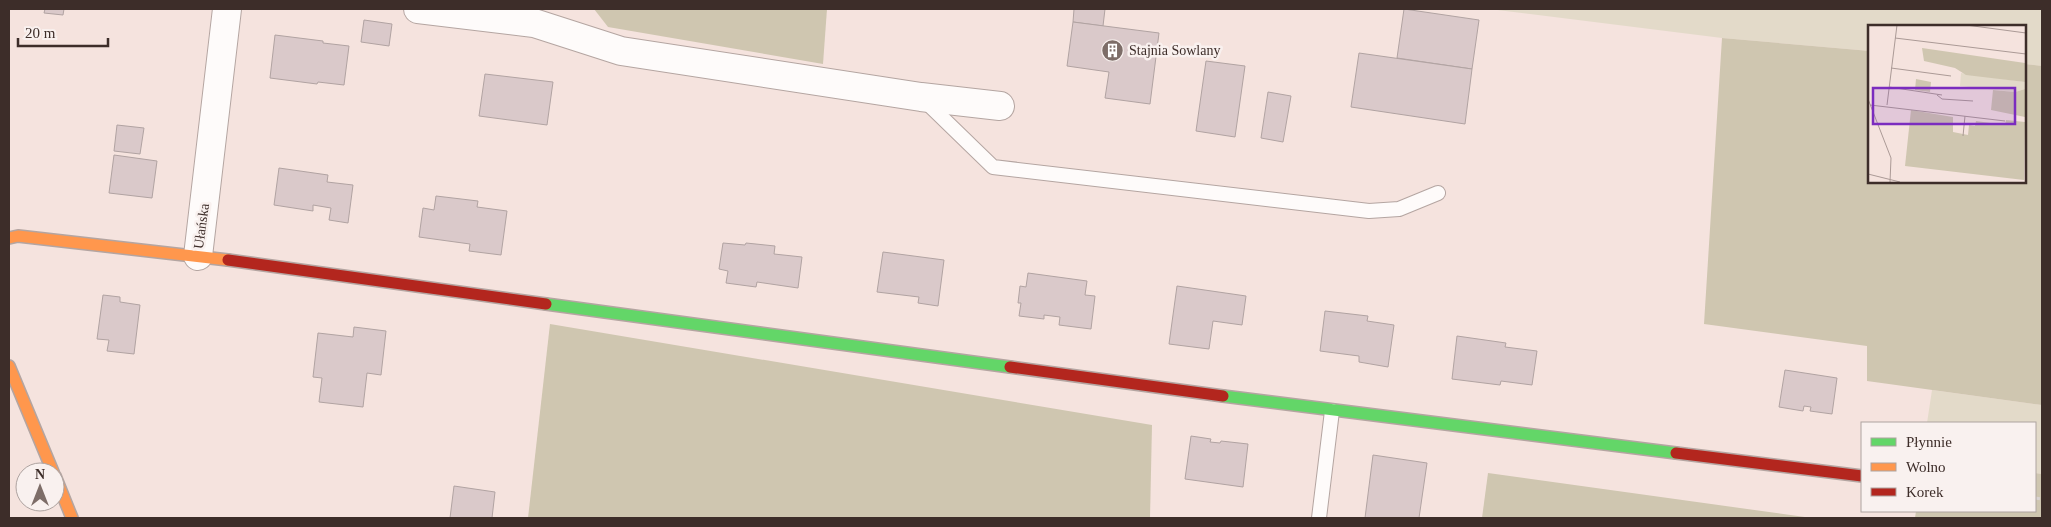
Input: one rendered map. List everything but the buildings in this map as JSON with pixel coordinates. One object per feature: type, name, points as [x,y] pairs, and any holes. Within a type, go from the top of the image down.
[{"type":"street","name":"Ułańska","points":[[9,238],[18,236],[198,256],[227,9]]},
{"type":"street","points":[[418,9],[534,23],[621,52],[920,97],[1000,106]]},
{"type":"street","points":[[198,256],[1332,411],[1861,476]]},
{"type":"street","points":[[9,366],[49,462]]},
{"type":"street","points":[[65,501],[72,518]]},
{"type":"lane","points":[[920,97],[993,167],[1368,211],[1398,209],[1438,193]]},
{"type":"lane","points":[[1320,518],[1332,411]]},
{"type":"shaded area","points":[[594,9],[827,9],[823,64],[608,27]]},
{"type":"shaded area","points":[[1489,9],[2042,9],[2042,66],[2026,64],[2026,25],[1868,25],[1868,51],[1722,38]]},
{"type":"shaded area","points":[[1722,38],[1868,51],[1868,182],[2026,182],[2026,64],[2042,66],[2042,405],[1867,381],[1867,346],[1704,324]]},
{"type":"shaded area","points":[[550,324],[1152,425],[1150,518],[528,518]]},
{"type":"shaded area","points":[[1932,390],[2042,405],[2042,474],[2036,473],[2036,422],[1927,422]]},
{"type":"shaded area","points":[[1488,473],[1812,518],[1482,518]]},
{"type":"shaded area","points":[[2036,473],[2042,474],[2042,518],[1915,518],[1916,512],[2036,512]]},
{"type":"traffic: fast","points":[[546,304],[1010,367]]},
{"type":"traffic: fast","points":[[1223,396],[1676,453]]},
{"type":"traffic: slow","points":[[9,238],[18,236],[228,260]]},
{"type":"traffic: slow","points":[[9,366],[49,462]]},
{"type":"traffic: slow","points":[[65,501],[72,518]]},
{"type":"traffic: jam","points":[[228,260],[546,304]]},
{"type":"traffic: jam","points":[[1010,367],[1223,396]]},
{"type":"traffic: jam","points":[[1676,453],[1861,476]]},
{"type":"place","name":"Stajnia Sowlany","points":[[1113,50]]}]
